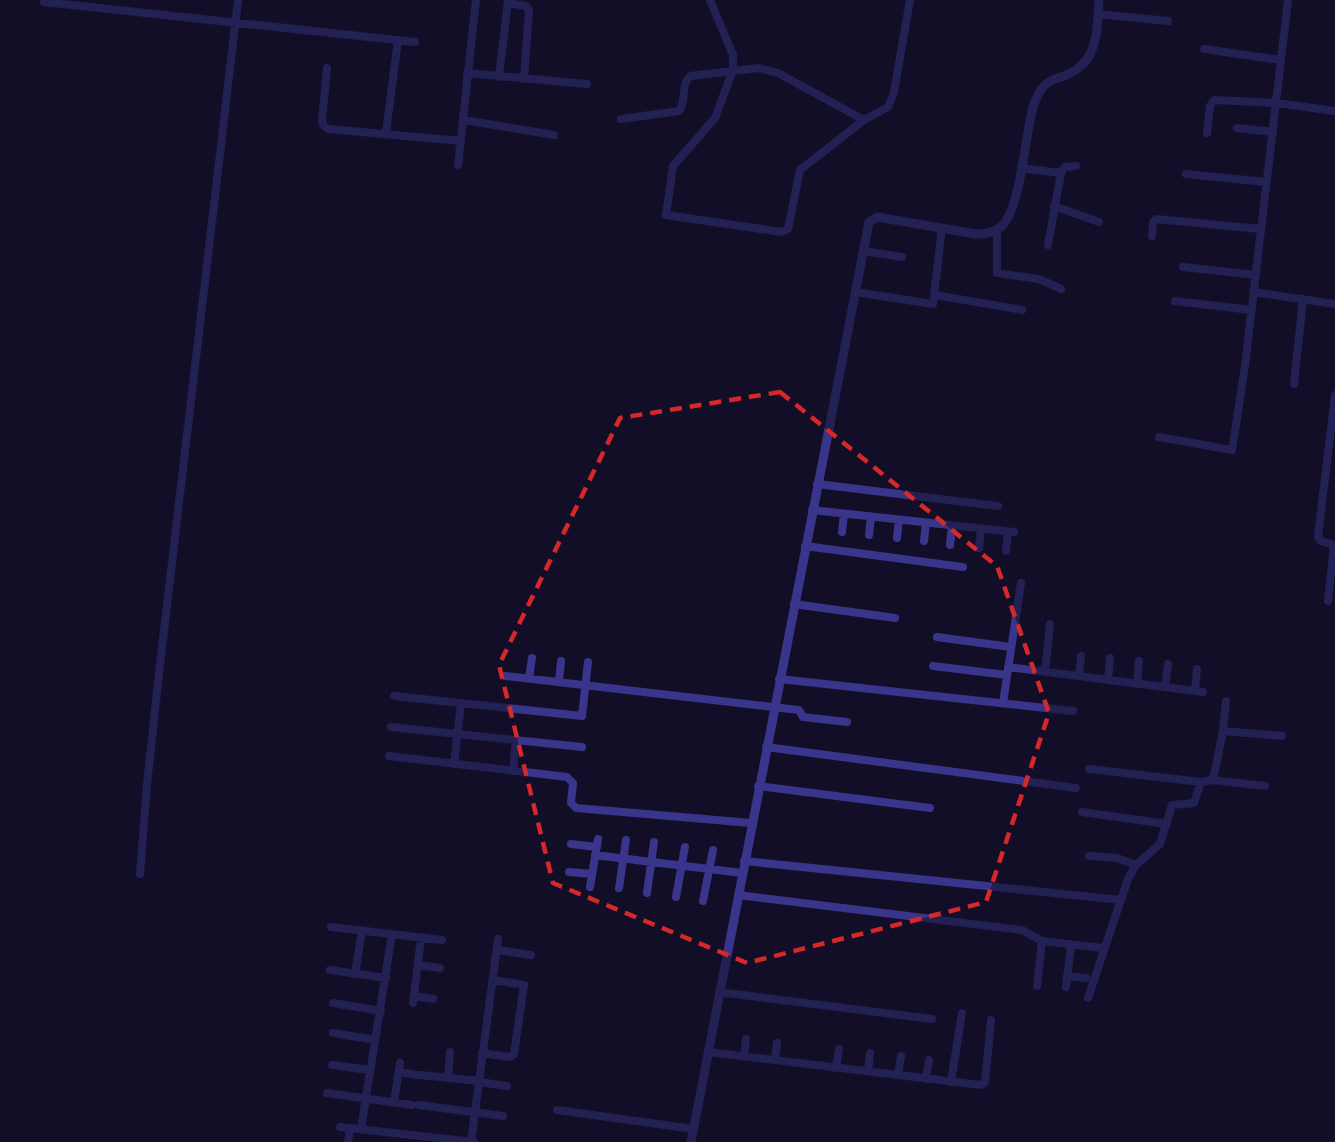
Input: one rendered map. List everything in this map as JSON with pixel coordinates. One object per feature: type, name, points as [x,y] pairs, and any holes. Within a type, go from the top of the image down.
[{"type":"street","points":[[140,874],[147,784],[238,0]]},
{"type":"street","points":[[458,165],[476,0]]},
{"type":"street","points":[[710,0],[733,55],[733,70],[715,118],[673,166],[668,217],[785,231],[788,229],[800,170],[864,120],[888,107],[891,102],[910,0]]},
{"type":"street","points":[[691,1142],[773,707],[869,222],[872,218],[976,234],[987,234],[997,229],[1008,217],[1021,168],[1032,109],[1042,87],[1048,81],[1082,65],[1092,48],[1099,0]]},
{"type":"street","points":[[1159,437],[1232,450],[1256,275],[1288,0]]},
{"type":"street","points":[[44,2],[415,42]]},
{"type":"street","points":[[500,77],[508,2],[526,6],[529,10],[525,79]]},
{"type":"street","points":[[1098,14],[1168,21]]},
{"type":"street","points":[[386,132],[398,40]]},
{"type":"street","points":[[1204,49],[1281,60]]},
{"type":"street","points":[[327,68],[324,126],[461,141]]},
{"type":"street","points":[[621,119],[679,111],[682,107],[685,84],[690,76],[759,68],[778,73],[864,120]]},
{"type":"street","points":[[467,73],[587,84]]},
{"type":"street","points":[[1207,133],[1212,101],[1276,103],[1335,111]]},
{"type":"street","points":[[464,120],[554,135]]},
{"type":"street","points":[[1237,128],[1273,132]]},
{"type":"street","points":[[1048,245],[1061,173],[1065,167],[1076,166]]},
{"type":"street","points":[[1021,168],[1061,173]]},
{"type":"street","points":[[1186,174],[1266,182]]},
{"type":"street","points":[[1054,206],[1099,222]]},
{"type":"street","points":[[1152,236],[1153,222],[1156,219],[1260,229]]},
{"type":"street","points":[[855,292],[933,304],[942,228]]},
{"type":"street","points":[[997,229],[997,273],[1039,279],[1061,289]]},
{"type":"street","points":[[863,251],[902,257]]},
{"type":"street","points":[[1183,267],[1256,275]]},
{"type":"street","points":[[1253,292],[1335,304]]},
{"type":"street","points":[[935,295],[1022,309]]},
{"type":"street","points":[[1294,384],[1304,299]]},
{"type":"street","points":[[1175,301],[1251,310]]},
{"type":"street","points":[[1328,601],[1334,545],[1321,541],[1318,537],[1335,395]]},
{"type":"street","points":[[817,484],[998,506]]},
{"type":"street","points":[[812,510],[1011,532],[1006,551]]},
{"type":"street","points":[[842,532],[844,514]]},
{"type":"street","points":[[869,535],[871,517]]},
{"type":"street","points":[[897,538],[899,520]]},
{"type":"street","points":[[924,541],[926,523]]},
{"type":"street","points":[[950,545],[952,526]]},
{"type":"street","points":[[979,548],[981,529]]},
{"type":"street","points":[[805,546],[963,567]]},
{"type":"street","points":[[1003,703],[1020,584]]},
{"type":"street","points":[[794,604],[895,618]]},
{"type":"street","points":[[1045,672],[1050,624]]},
{"type":"street","points":[[937,637],[1011,647]]},
{"type":"street","points":[[1079,676],[1081,656]]},
{"type":"street","points":[[529,678],[532,658]]},
{"type":"street","points":[[1108,680],[1110,658]]},
{"type":"street","points":[[559,682],[561,661]]},
{"type":"street","points":[[394,696],[582,716],[588,662]]},
{"type":"street","points":[[1137,684],[1139,662]]},
{"type":"street","points":[[1165,687],[1168,664]]},
{"type":"street","points":[[933,666],[1045,672],[1199,691],[1197,669]]},
{"type":"street","points":[[505,676],[800,710],[803,717],[848,722]]},
{"type":"street","points":[[779,679],[1073,711]]},
{"type":"street","points":[[1213,780],[1223,731],[1226,701]]},
{"type":"street","points":[[454,764],[461,703]]},
{"type":"street","points":[[391,727],[582,747]]},
{"type":"street","points":[[1223,731],[1282,736]]},
{"type":"street","points":[[513,771],[516,740]]},
{"type":"street","points":[[766,747],[1076,788]]},
{"type":"street","points":[[390,756],[571,779],[571,803],[576,808],[751,823]]},
{"type":"street","points":[[1089,769],[1201,782],[1213,780],[1265,786]]},
{"type":"street","points":[[1088,998],[1128,879],[1136,865],[1160,844],[1172,805],[1194,803],[1201,782]]},
{"type":"street","points":[[758,786],[930,807]]},
{"type":"street","points":[[1082,812],[1167,824]]},
{"type":"street","points":[[619,888],[626,840]]},
{"type":"street","points":[[647,894],[654,842]]},
{"type":"street","points":[[571,844],[597,847],[624,859],[742,873]]},
{"type":"street","points":[[590,887],[597,847]]},
{"type":"street","points":[[676,897],[685,847]]},
{"type":"street","points":[[704,901],[713,850]]},
{"type":"street","points":[[1089,856],[1118,858],[1136,865]]},
{"type":"street","points":[[744,861],[1120,900]]},
{"type":"street","points":[[569,872],[592,874]]},
{"type":"street","points":[[738,896],[1022,930],[1042,941],[1103,948]]},
{"type":"street","points":[[331,927],[442,940]]},
{"type":"street","points":[[355,974],[362,931]]},
{"type":"street","points":[[360,1130],[392,934]]},
{"type":"street","points":[[421,938],[413,1000],[433,999]]},
{"type":"street","points":[[340,1127],[378,1131],[410,1138],[472,1142],[498,939]]},
{"type":"street","points":[[1037,986],[1042,941]]},
{"type":"street","points":[[1066,987],[1071,944]]},
{"type":"street","points":[[497,950],[531,955]]},
{"type":"street","points":[[418,965],[440,968]]},
{"type":"street","points":[[330,970],[386,978]]},
{"type":"street","points":[[1067,976],[1086,978]]},
{"type":"street","points":[[482,1053],[510,1057],[514,1054],[524,985],[493,980]]},
{"type":"street","points":[[719,992],[932,1019]]},
{"type":"street","points":[[333,1003],[381,1011]]},
{"type":"street","points":[[951,1082],[962,1013]]},
{"type":"street","points":[[708,1052],[951,1082],[985,1084],[991,1020]]},
{"type":"street","points":[[333,1033],[375,1040]]},
{"type":"street","points":[[744,1056],[746,1039]]},
{"type":"street","points":[[775,1060],[777,1043]]},
{"type":"street","points":[[836,1068],[839,1049]]},
{"type":"street","points":[[447,1078],[450,1052]]},
{"type":"street","points":[[868,1071],[870,1053]]},
{"type":"street","points":[[898,1075],[901,1056]]},
{"type":"street","points":[[926,1079],[929,1060]]},
{"type":"street","points":[[394,1102],[400,1063]]},
{"type":"street","points":[[332,1065],[369,1070]]},
{"type":"street","points":[[399,1072],[507,1086]]},
{"type":"street","points":[[327,1093],[503,1116]]},
{"type":"street","points":[[557,1110],[694,1129]]},
{"type":"street","points":[[348,1142],[350,1128]]},
{"type":"street","points":[[377,1142],[378,1131]]},
{"type":"highlighted area","points":[[780,392],[997,566],[1049,713],[986,902],[747,963],[553,883],[499,665],[620,418]]}]
